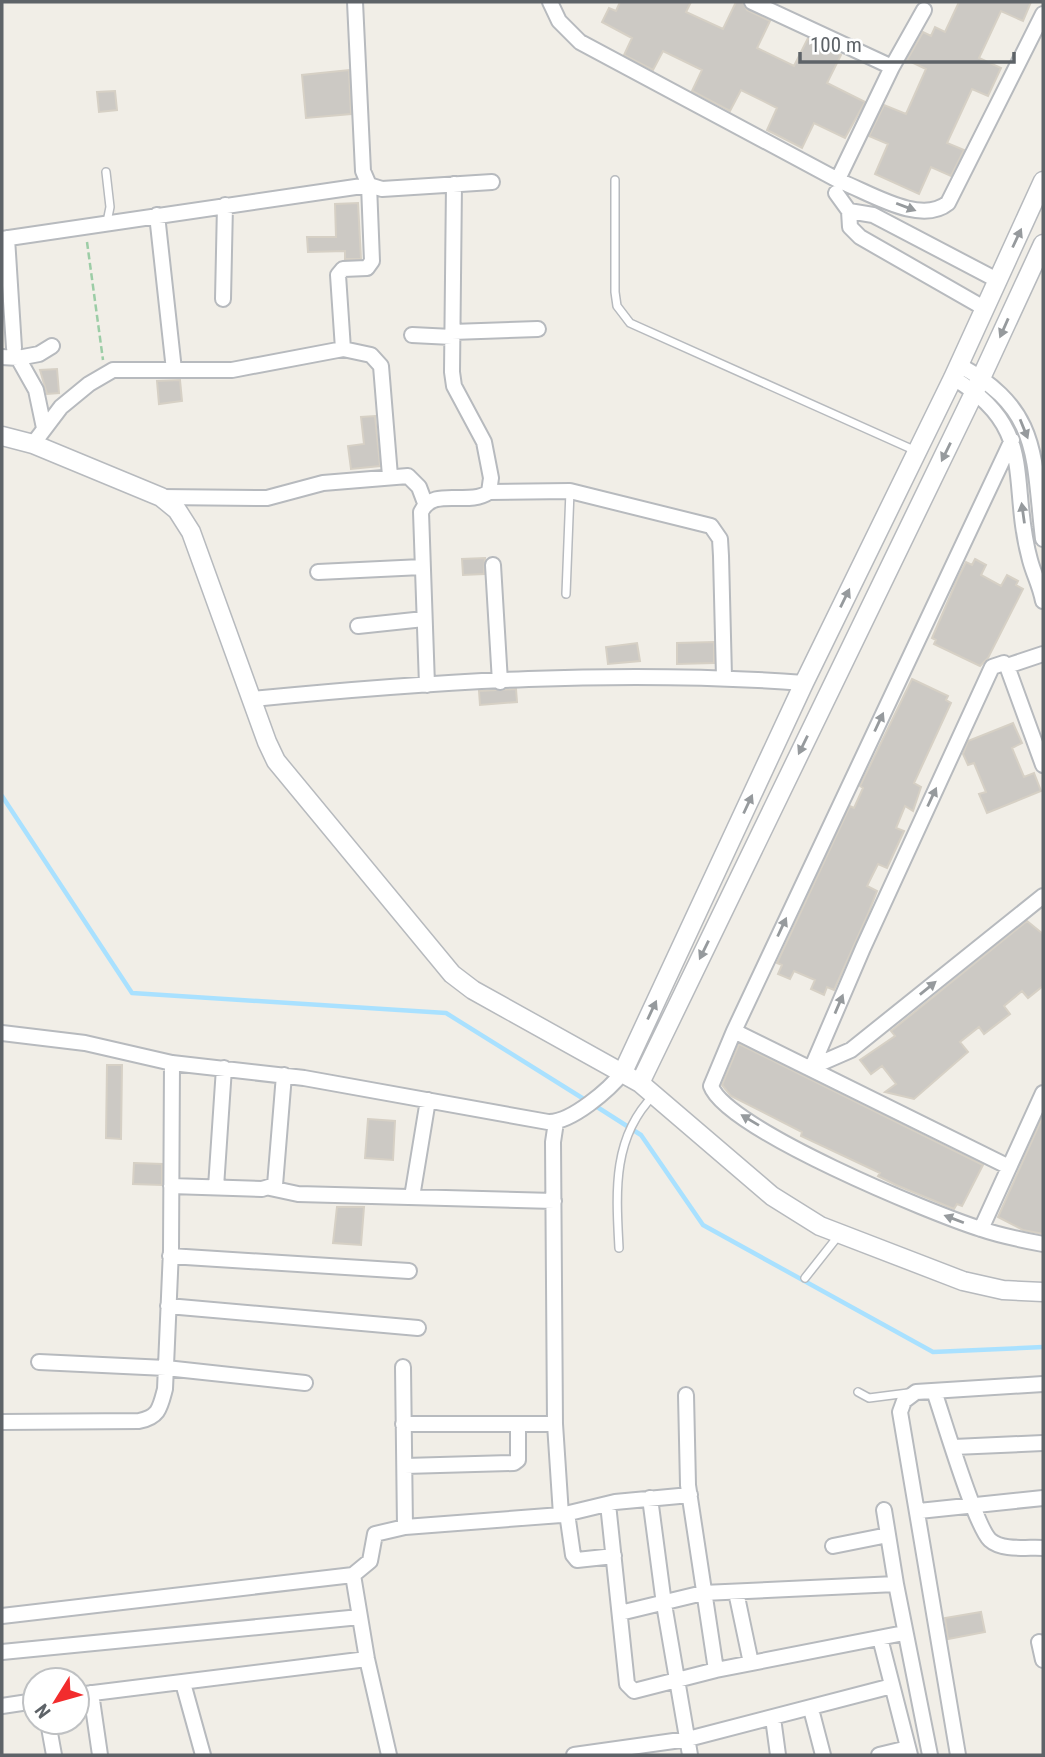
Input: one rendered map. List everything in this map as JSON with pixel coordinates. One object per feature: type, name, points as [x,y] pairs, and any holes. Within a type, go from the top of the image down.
[{"type":"street","points":[[344,349],[338,275],[343,269],[367,268],[372,261],[369,185],[363,172],[355,2]]},
{"type":"street","points":[[550,2],[559,21],[580,42],[838,183],[920,212],[937,212],[948,203],[1043,15]]},
{"type":"street","points":[[752,2],[892,67]]},
{"type":"street","points":[[924,9],[892,67],[838,183],[849,211],[850,227],[860,237],[984,308]]},
{"type":"street","points":[[2,1033],[85,1043],[172,1063],[284,1075],[556,1122],[612,1086],[623,1072],[804,683],[956,372],[1043,181]]},
{"type":"street","points":[[44,428],[36,390],[11,354],[4,239],[369,185],[382,189],[492,182]]},
{"type":"street","points":[[454,184],[454,386],[484,442],[491,478],[489,492]]},
{"type":"street","points":[[223,299],[225,205]]},
{"type":"street","points":[[849,211],[873,215],[997,281]]},
{"type":"street","points":[[157,215],[174,370]]},
{"type":"street","points":[[647,1089],[1043,244]]},
{"type":"street","points":[[412,335],[538,329]]},
{"type":"street","points":[[11,354],[38,354],[51,346]]},
{"type":"street","points":[[33,444],[61,407],[104,374],[128,369],[232,370],[344,349],[371,355],[381,366],[390,476]]},
{"type":"street","points":[[956,372],[1003,394],[1028,436],[1043,539]]},
{"type":"street","points":[[978,384],[1012,440],[1030,562],[1041,574],[1043,601]]},
{"type":"street","points":[[2,436],[33,444],[161,497],[177,510],[191,532],[267,742],[283,771],[452,974],[473,990],[623,1072],[647,1089],[772,1196],[801,1216],[962,1281],[1003,1290],[1043,1292]]},
{"type":"street","points":[[1012,440],[712,1078],[711,1086],[720,1102],[821,1161],[889,1194],[981,1229],[1043,1244]]},
{"type":"street","points":[[161,497],[267,498],[323,484],[408,476],[425,503],[420,521],[427,685]]},
{"type":"street","points":[[425,503],[434,498],[482,497],[489,492],[570,491],[711,526],[720,540],[721,548],[724,677]]},
{"type":"street","points":[[493,565],[500,682]]},
{"type":"street","points":[[318,572],[422,567]]},
{"type":"street","points":[[358,626],[424,619]]},
{"type":"street","points":[[1007,666],[1043,654]]},
{"type":"street","points":[[812,1067],[863,948],[992,667],[1004,663],[1007,666],[1043,765]]},
{"type":"street","points":[[253,699],[427,685],[661,675],[804,683]]},
{"type":"street","points":[[812,1067],[851,1050],[1043,896]]},
{"type":"street","points":[[734,1031],[812,1067],[1009,1167]]},
{"type":"street","points":[[2,1422],[152,1418],[160,1411],[166,1368],[170,1256],[172,1063]]},
{"type":"street","points":[[216,1187],[224,1068]]},
{"type":"street","points":[[270,1188],[277,1178],[284,1075]]},
{"type":"street","points":[[981,1229],[1043,1093]]},
{"type":"street","points":[[412,1197],[428,1100]]},
{"type":"street","points":[[556,1122],[553,1142],[555,1424],[564,1514],[573,1555],[577,1560],[614,1556]]},
{"type":"street","points":[[171,1185],[270,1188],[298,1194],[554,1201]]},
{"type":"street","points":[[170,1256],[409,1271]]},
{"type":"street","points":[[168,1306],[418,1328]]},
{"type":"street","points":[[39,1362],[166,1368],[305,1383]]},
{"type":"street","points":[[403,1367],[405,1527]]},
{"type":"street","points":[[958,1755],[919,1511],[900,1412],[904,1401],[916,1392],[1043,1384]]},
{"type":"street","points":[[934,1391],[973,1504],[990,1540],[1000,1546],[1043,1548]]},
{"type":"street","points":[[686,1395],[690,1495],[716,1670]]},
{"type":"street","points":[[402,1424],[555,1424]]},
{"type":"street","points":[[405,1466],[514,1463],[518,1460],[518,1424]]},
{"type":"street","points":[[954,1447],[1043,1443]]},
{"type":"street","points":[[2,1615],[353,1575],[370,1561],[375,1534],[405,1527],[564,1514],[650,1497],[690,1495]]},
{"type":"street","points":[[650,1497],[664,1604],[690,1755]]},
{"type":"street","points":[[919,1511],[1043,1498]]},
{"type":"street","points":[[608,1504],[630,1689],[634,1691],[716,1670],[904,1633]]},
{"type":"street","points":[[884,1510],[904,1633],[930,1755]]},
{"type":"street","points":[[833,1546],[888,1535]]},
{"type":"street","points":[[353,1575],[367,1659],[389,1755]]},
{"type":"street","points":[[620,1613],[703,1593],[896,1584]]},
{"type":"street","points":[[736,1592],[751,1663]]},
{"type":"street","points":[[2,1652],[360,1617]]},
{"type":"street","points":[[879,1755],[909,1752],[880,1638]]},
{"type":"street","points":[[1039,1642],[1043,1660]]},
{"type":"street","points":[[91,1693],[367,1659]]},
{"type":"street","points":[[183,1683],[203,1755]]},
{"type":"street","points":[[582,1755],[688,1740],[892,1686]]},
{"type":"street","points":[[2,1706],[21,1703]]},
{"type":"street","points":[[811,1709],[823,1755]]},
{"type":"street","points":[[773,1718],[778,1755]]},
{"type":"street","points":[[91,1721],[100,1755]]},
{"type":"street","points":[[51,1736],[54,1755]]},
{"type":"lane","points":[[106,172],[110,207],[107,222]]},
{"type":"lane","points":[[615,180],[615,292],[617,306],[630,323],[916,452]]},
{"type":"lane","points":[[566,594],[570,491]]},
{"type":"lane","points":[[619,1248],[619,1172],[624,1139],[647,1089]]},
{"type":"lane","points":[[805,1278],[840,1234]]},
{"type":"lane","points":[[858,1392],[869,1398],[916,1392]]},
{"type":"path","points":[[85,225],[104,374]]},
{"type":"building","points":[[620,2],[691,2],[686,12],[723,29],[736,2],[743,2],[747,10],[770,21],[757,48],[794,66],[808,38],[841,55],[827,83],[865,102],[845,138],[814,123],[802,148],[767,130],[777,108],[741,90],[730,111],[692,91],[702,70],[663,51],[653,70],[624,55],[632,38],[602,22],[609,8],[616,11]]},
{"type":"building","points":[[959,2],[1031,2],[1023,21],[1001,11],[979,58],[1001,68],[988,96],[972,89],[947,143],[964,150],[951,176],[931,167],[919,194],[875,174],[888,144],[869,136],[884,105],[906,114],[926,69],[907,60],[923,32],[931,36],[935,27],[945,32]]},
{"type":"building","points":[[349,70],[351,114],[306,118],[302,75]]},
{"type":"building","points":[[115,91],[117,110],[99,112],[97,92]]},
{"type":"building","points":[[358,203],[361,259],[345,259],[345,251],[308,252],[307,237],[336,237],[335,204]]},
{"type":"building","points":[[57,369],[59,393],[47,394],[40,370]]},
{"type":"building","points":[[180,380],[182,401],[159,404],[157,381]]},
{"type":"building","points":[[375,416],[380,466],[351,469],[348,446],[364,444],[361,417]]},
{"type":"building","points":[[485,558],[484,574],[463,575],[462,559]]},
{"type":"building","points":[[975,559],[986,565],[981,575],[1001,586],[1007,575],[1018,581],[1016,585],[1023,589],[988,658],[980,666],[934,644],[936,640],[932,638],[966,562],[972,565]]},
{"type":"building","points":[[714,642],[714,663],[677,664],[677,643]]},
{"type":"building","points":[[637,643],[640,661],[608,664],[606,647]]},
{"type":"building","points":[[912,679],[948,696],[946,700],[951,703],[914,783],[921,787],[913,811],[905,806],[896,828],[904,831],[887,868],[878,864],[867,886],[877,891],[868,914],[834,990],[827,987],[824,995],[811,989],[815,980],[794,971],[790,979],[778,974],[782,965],[777,963],[850,806],[854,808],[863,788],[860,786]]},
{"type":"building","points":[[516,689],[517,702],[480,705],[479,691]]},
{"type":"building","points":[[1013,723],[1022,743],[1012,748],[1024,777],[1034,773],[1041,791],[987,813],[979,794],[986,792],[974,763],[968,765],[963,754],[968,741]]},
{"type":"building","points":[[1027,921],[1043,934],[1043,986],[1028,998],[1022,991],[1004,1006],[1010,1014],[984,1034],[979,1027],[960,1042],[968,1052],[914,1099],[885,1092],[896,1084],[882,1066],[871,1074],[860,1060],[895,1036],[891,1031]]},
{"type":"building","points":[[739,1044],[983,1165],[962,1206],[957,1204],[954,1209],[896,1185],[878,1176],[880,1173],[801,1136],[802,1132],[731,1096],[722,1085]]},
{"type":"building","points":[[107,1065],[122,1065],[121,1139],[106,1138]]},
{"type":"building","points":[[1043,1116],[1043,1234],[1023,1230],[998,1217]]},
{"type":"building","points":[[368,1119],[395,1121],[393,1160],[365,1158]]},
{"type":"building","points":[[134,1163],[162,1164],[162,1185],[133,1184]]},
{"type":"building","points":[[337,1207],[364,1207],[361,1245],[333,1243]]},
{"type":"building","points":[[981,1612],[985,1632],[948,1639],[945,1618]]},
{"type":"waterway","points":[[2,796],[132,993],[446,1013],[587,1101]]},
{"type":"waterway","points":[[594,1105],[641,1135],[703,1225],[933,1352],[1043,1347]]}]
